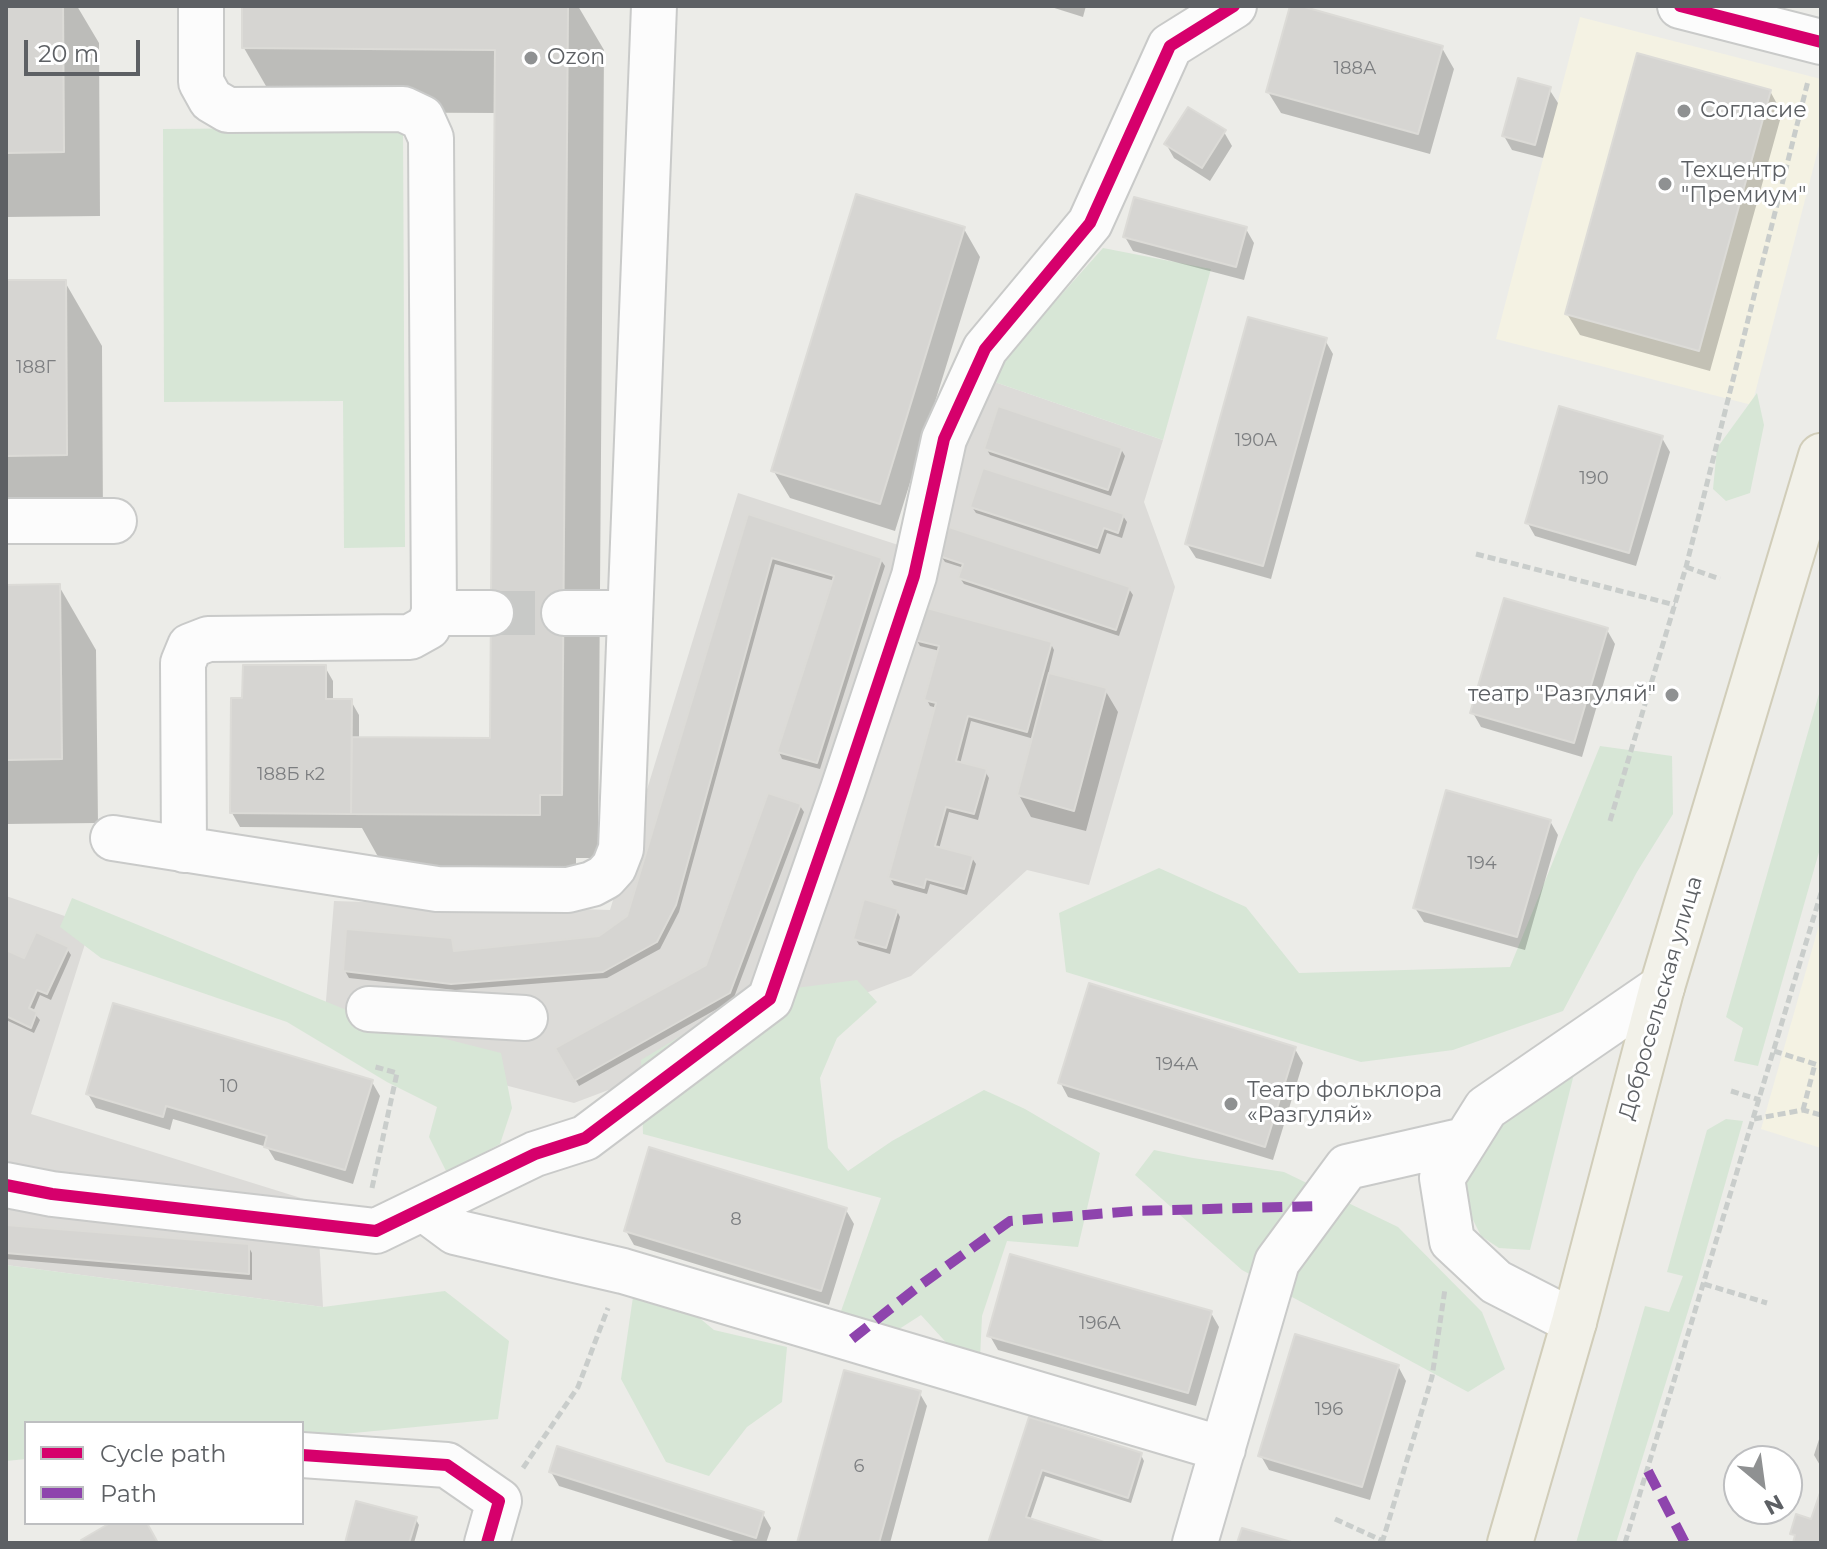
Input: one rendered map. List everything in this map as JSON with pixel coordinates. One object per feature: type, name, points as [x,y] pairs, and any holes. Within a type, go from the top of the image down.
[{"type":"main road","name":"Добросельская улица","points":[[1510,1543],[1574,1322],[1662,987],[1821,456]]},
{"type":"street","points":[[184,850],[183,663],[190,646],[208,639],[410,637],[428,627],[434,613],[431,138],[422,118],[403,109],[228,110],[211,100],[201,82],[201,6]]},
{"type":"street","points":[[113,838],[437,889],[568,890],[592,884],[605,877],[614,867],[621,849],[654,6]]},
{"type":"street","points":[[6,1185],[52,1194],[376,1231],[535,1154],[585,1138],[770,999],[914,576],[944,439],[985,349],[1090,223],[1172,26],[1234,6]]},
{"type":"street","points":[[1680,6],[1820,42]]},
{"type":"street","points":[[6,521],[114,521]]},
{"type":"street","points":[[434,613],[491,613]]},
{"type":"street","points":[[564,613],[630,613]]},
{"type":"street","points":[[1574,1322],[1496,1282],[1452,1241],[1442,1178],[1486,1108],[1662,987]]},
{"type":"street","points":[[369,1009],[525,1018]]},
{"type":"street","points":[[1195,1543],[1277,1262],[1347,1167],[1465,1140]]},
{"type":"street","points":[[424,1209],[455,1232],[623,1271],[1223,1449]]},
{"type":"street","points":[[304,1455],[447,1465],[499,1501],[487,1543]]},
{"type":"path","points":[[1610,821],[1686,567],[1820,42]]},
{"type":"path","points":[[1476,554],[1675,605]]},
{"type":"path","points":[[1686,567],[1720,579]]},
{"type":"path","points":[[1625,1543],[1821,893]]},
{"type":"path","points":[[1774,1051],[1818,1065],[1803,1110]]},
{"type":"path","points":[[372,1066],[397,1073],[371,1182],[376,1231]]},
{"type":"path","points":[[1731,1091],[1760,1100]]},
{"type":"path","points":[[1754,1119],[1803,1110],[1821,1115]]},
{"type":"path","points":[[1335,1519],[1383,1542],[1432,1377],[1452,1241]]},
{"type":"path","points":[[499,1501],[578,1387],[623,1271]]},
{"type":"path","points":[[1704,1284],[1767,1303]]},
{"type":"shaded area","points":[[1580,17],[1821,79],[1821,138],[1752,405],[1496,339]]},
{"type":"shaded area","points":[[986,379],[1163,440],[1144,502],[1175,587],[1089,885],[1027,870],[911,976],[574,1103],[323,1038],[334,901],[610,910],[738,493],[923,553]]},
{"type":"shaded area","points":[[6,896],[91,925],[31,1114],[317,1203],[323,1307],[6,1265]]},
{"type":"shaded area","points":[[1821,918],[1821,1148],[1761,1129]]},
{"type":"green space","points":[[403,127],[405,547],[344,548],[343,401],[164,402],[163,129]]},
{"type":"green space","points":[[1103,248],[1211,269],[1163,440],[986,379]]},
{"type":"green space","points":[[1757,393],[1764,425],[1750,493],[1726,501],[1713,489],[1717,448]]},
{"type":"green space","points":[[1821,687],[1821,845],[1758,1066],[1734,1061],[1743,1028],[1726,1017]]},
{"type":"green space","points":[[1600,746],[1672,756],[1673,814],[1637,872],[1563,1011],[1453,1050],[1361,1062],[1066,972],[1059,913],[1159,868],[1246,907],[1299,973],[1510,967]]},
{"type":"green space","points":[[72,898],[371,1020],[501,1053],[512,1108],[500,1144],[447,1173],[429,1137],[437,1107],[387,1082],[287,1022],[101,958],[60,927]]},
{"type":"green space","points":[[857,980],[877,1002],[837,1038],[820,1078],[828,1148],[848,1171],[892,1141],[984,1090],[1025,1109],[1100,1153],[1078,1247],[1007,1241],[982,1316],[980,1359],[996,1397],[921,1315],[857,1356],[840,1314],[881,1198],[643,1134],[641,1060],[750,994]]},
{"type":"green space","points":[[1574,1074],[1530,1250],[1499,1248],[1481,1236],[1466,1206],[1464,1175],[1490,1126]]},
{"type":"green space","points":[[1726,1119],[1743,1121],[1698,1279],[1616,1543],[1576,1543],[1645,1306],[1669,1312],[1683,1276],[1667,1272],[1707,1130]]},
{"type":"green space","points":[[1154,1150],[1284,1172],[1398,1227],[1482,1312],[1505,1369],[1468,1392],[1242,1270],[1135,1175]]},
{"type":"green space","points":[[6,1265],[323,1307],[445,1291],[509,1341],[498,1419],[304,1438],[304,1421],[24,1421],[24,1459],[6,1461]]},
{"type":"green space","points":[[633,1297],[674,1297],[714,1330],[787,1347],[782,1402],[747,1427],[709,1476],[666,1462],[621,1379]]},
{"type":"building","points":[[6,6],[63,6],[64,152],[6,153]]},
{"type":"building","points":[[242,6],[568,6],[562,795],[540,795],[540,815],[351,814],[352,737],[490,738],[495,50],[242,48]]},
{"type":"building","points":[[1290,6],[1301,6],[1443,46],[1418,134],[1266,92]]},
{"type":"building","points":[[1637,53],[1771,90],[1699,351],[1565,314]]},
{"type":"building","points":[[1518,78],[1551,87],[1535,145],[1502,136]]},
{"type":"building","points":[[1188,107],[1226,130],[1202,168],[1164,144]]},
{"type":"building","points":[[856,194],[965,227],[880,504],[771,471]]},
{"type":"building","points":[[1134,197],[1247,227],[1236,267],[1123,237]]},
{"type":"building","points":[[6,280],[66,280],[67,455],[6,456]]},
{"type":"building","points":[[1248,317],[1327,338],[1263,566],[1185,544]]},
{"type":"building","points":[[998,406],[1122,448],[1108,490],[984,449]]},
{"type":"building","points":[[1559,406],[1663,436],[1629,553],[1525,523]]},
{"type":"building","points":[[983,468],[1124,514],[1118,533],[1104,528],[1097,548],[970,507]]},
{"type":"building","points":[[748,514],[882,558],[817,763],[777,752],[834,576],[772,558],[676,905],[657,942],[603,972],[451,984],[343,971],[346,929],[452,938],[454,951],[599,936],[627,916]]},
{"type":"building","points":[[949,527],[1130,587],[1116,630],[958,578],[963,564],[939,556]]},
{"type":"building","points":[[60,584],[62,759],[6,760],[6,585]]},
{"type":"building","points":[[1504,598],[1608,628],[1574,743],[1470,713]]},
{"type":"building","points":[[923,607],[1052,642],[1027,732],[968,716],[956,761],[987,769],[974,814],[946,807],[935,846],[973,856],[964,889],[926,879],[924,888],[888,878],[936,703],[924,700],[939,646],[914,640]]},
{"type":"building","points":[[243,665],[326,665],[326,699],[352,699],[351,814],[230,813],[231,698],[242,698]]},
{"type":"building","points":[[1049,673],[1107,688],[1074,811],[1017,795]]},
{"type":"building","points":[[1446,790],[1551,820],[1517,937],[1413,908]]},
{"type":"building","points":[[768,793],[801,804],[730,993],[574,1081],[555,1048],[706,965]]},
{"type":"building","points":[[864,899],[898,909],[886,948],[853,939]]},
{"type":"building","points":[[36,932],[69,947],[47,994],[37,990],[29,1008],[37,1012],[31,1028],[6,1016],[6,950],[24,958]]},
{"type":"building","points":[[1089,983],[1296,1047],[1265,1147],[1058,1083]]},
{"type":"building","points":[[113,1003],[373,1080],[345,1170],[264,1147],[267,1136],[166,1106],[163,1117],[86,1094]]},
{"type":"building","points":[[649,1147],[847,1208],[821,1291],[624,1231]]},
{"type":"building","points":[[6,1225],[249,1244],[249,1274],[6,1253]]},
{"type":"building","points":[[1010,1254],[1212,1311],[1188,1393],[987,1336]]},
{"type":"building","points":[[1295,1334],[1399,1365],[1362,1487],[1258,1456]]},
{"type":"building","points":[[844,1370],[921,1391],[879,1543],[797,1543]]},
{"type":"building","points":[[1029,1417],[1142,1453],[1128,1498],[1042,1470],[1026,1517],[1107,1543],[988,1543]]},
{"type":"building","points":[[557,1446],[764,1512],[756,1538],[549,1472]]},
{"type":"building","points":[[1821,1490],[1821,1543],[1793,1543],[1795,1535],[1790,1534],[1793,1525],[1803,1525],[1803,1516],[1811,1519]]},
{"type":"building","points":[[356,1501],[417,1517],[409,1543],[345,1543]]},
{"type":"building","points":[[107,1525],[148,1525],[158,1543],[83,1543],[81,1540]]},
{"type":"building","points":[[1242,1528],[1295,1543],[1237,1543]]},
{"type":"tunnel","points":[[491,613],[564,613]]},
{"type":"marked path","points":[[852,1339],[1010,1221],[1134,1211],[1319,1206]]},
{"type":"marked path","points":[[1648,1471],[1685,1543]]},
{"type":"cycle path","points":[[6,1185],[52,1194],[376,1231],[535,1154],[585,1138],[770,999],[914,576],[944,439],[985,349],[1090,223],[1170,46],[1234,6]]},
{"type":"cycle path","points":[[1680,6],[1821,42]]},
{"type":"cycle path","points":[[304,1455],[447,1465],[499,1501],[487,1543]]},
{"type":"place","name":"Ozon","points":[[531,58]]},
{"type":"place","name":"Согласие","points":[[1684,111]]},
{"type":"place","name":"Техцентр \"Премиум\"","points":[[1665,184]]},
{"type":"place","name":"театр \"Разгуляй\"","points":[[1672,695]]},
{"type":"place","name":"Театр фольклора «Разгуляй»","points":[[1231,1104]]}]
